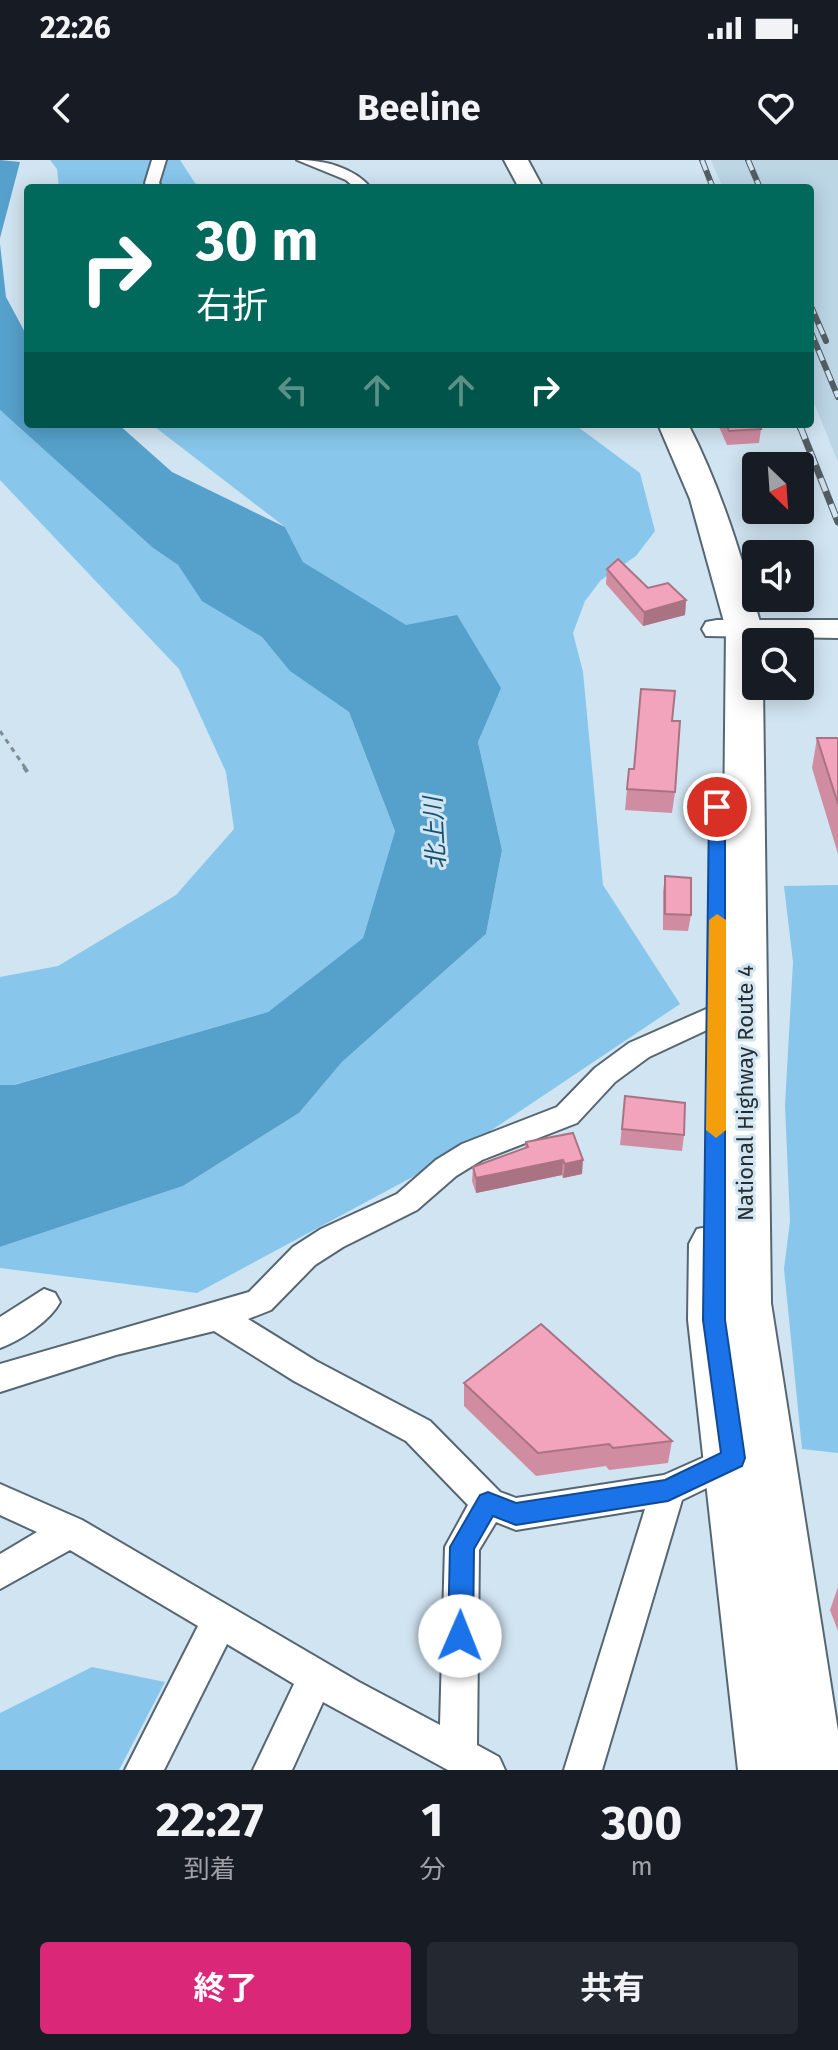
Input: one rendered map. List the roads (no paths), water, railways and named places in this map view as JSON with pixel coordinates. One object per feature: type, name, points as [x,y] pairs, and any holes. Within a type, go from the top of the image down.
[{"type":"highway","points":[[516,160],[529,184]]},
{"type":"highway","points":[[534,160],[547,184]]},
{"type":"highway","name":"National Highway Route 4","points":[[657,428],[675,463],[730,629]]},
{"type":"highway","name":"National Highway Route 4","points":[[675,428],[694,463],[716,522],[730,629],[731,1008],[714,1320],[750,1454],[812,1770]]},
{"type":"highway","name":"National Highway Route 4","points":[[750,1454],[770,1770]]},
{"type":"street","points":[[154,184],[159,160]]},
{"type":"street","points":[[304,160],[351,177],[359,184]]},
{"type":"street","points":[[730,629],[838,629]]},
{"type":"street","points":[[0,1378],[116,1342],[218,1317],[260,1301],[304,1256],[332,1238],[407,1202],[446,1168],[472,1152],[567,1115],[605,1075],[639,1050],[731,1008]]},
{"type":"street","points":[[0,1335],[44,1302]]},
{"type":"street","points":[[218,1317],[305,1371],[418,1431],[488,1503],[516,1514],[668,1490],[750,1454]]},
{"type":"street","points":[[583,1770],[668,1490]]},
{"type":"street","points":[[0,1499],[70,1531],[316,1677],[472,1762]]},
{"type":"street","points":[[472,1762],[462,1547],[488,1503]]},
{"type":"street","points":[[0,1573],[70,1531]]},
{"type":"street","points":[[144,1770],[220,1620]]},
{"type":"street","points":[[272,1770],[316,1677]]},
{"type":"water","points":[[0,160],[20,162],[0,238]]},
{"type":"water","name":"北上川","points":[[0,244],[6,297],[24,331],[24,428],[122,428],[172,472],[285,527],[303,562],[406,625],[457,615],[501,688],[478,742],[502,850],[486,934],[342,1062],[299,1113],[183,1186],[0,1247],[0,1085],[14,1085],[268,1012],[363,938],[395,831],[349,712],[290,671],[262,637],[202,601],[178,565],[153,548],[0,410]]},
{"type":"railway","points":[[702,160],[711,184]]},
{"type":"railway","points":[[748,160],[758,184]]},
{"type":"railway","points":[[814,313],[826,341]]},
{"type":"railway","points":[[814,340],[838,397]]},
{"type":"railway","points":[[801,428],[838,522]]}]
